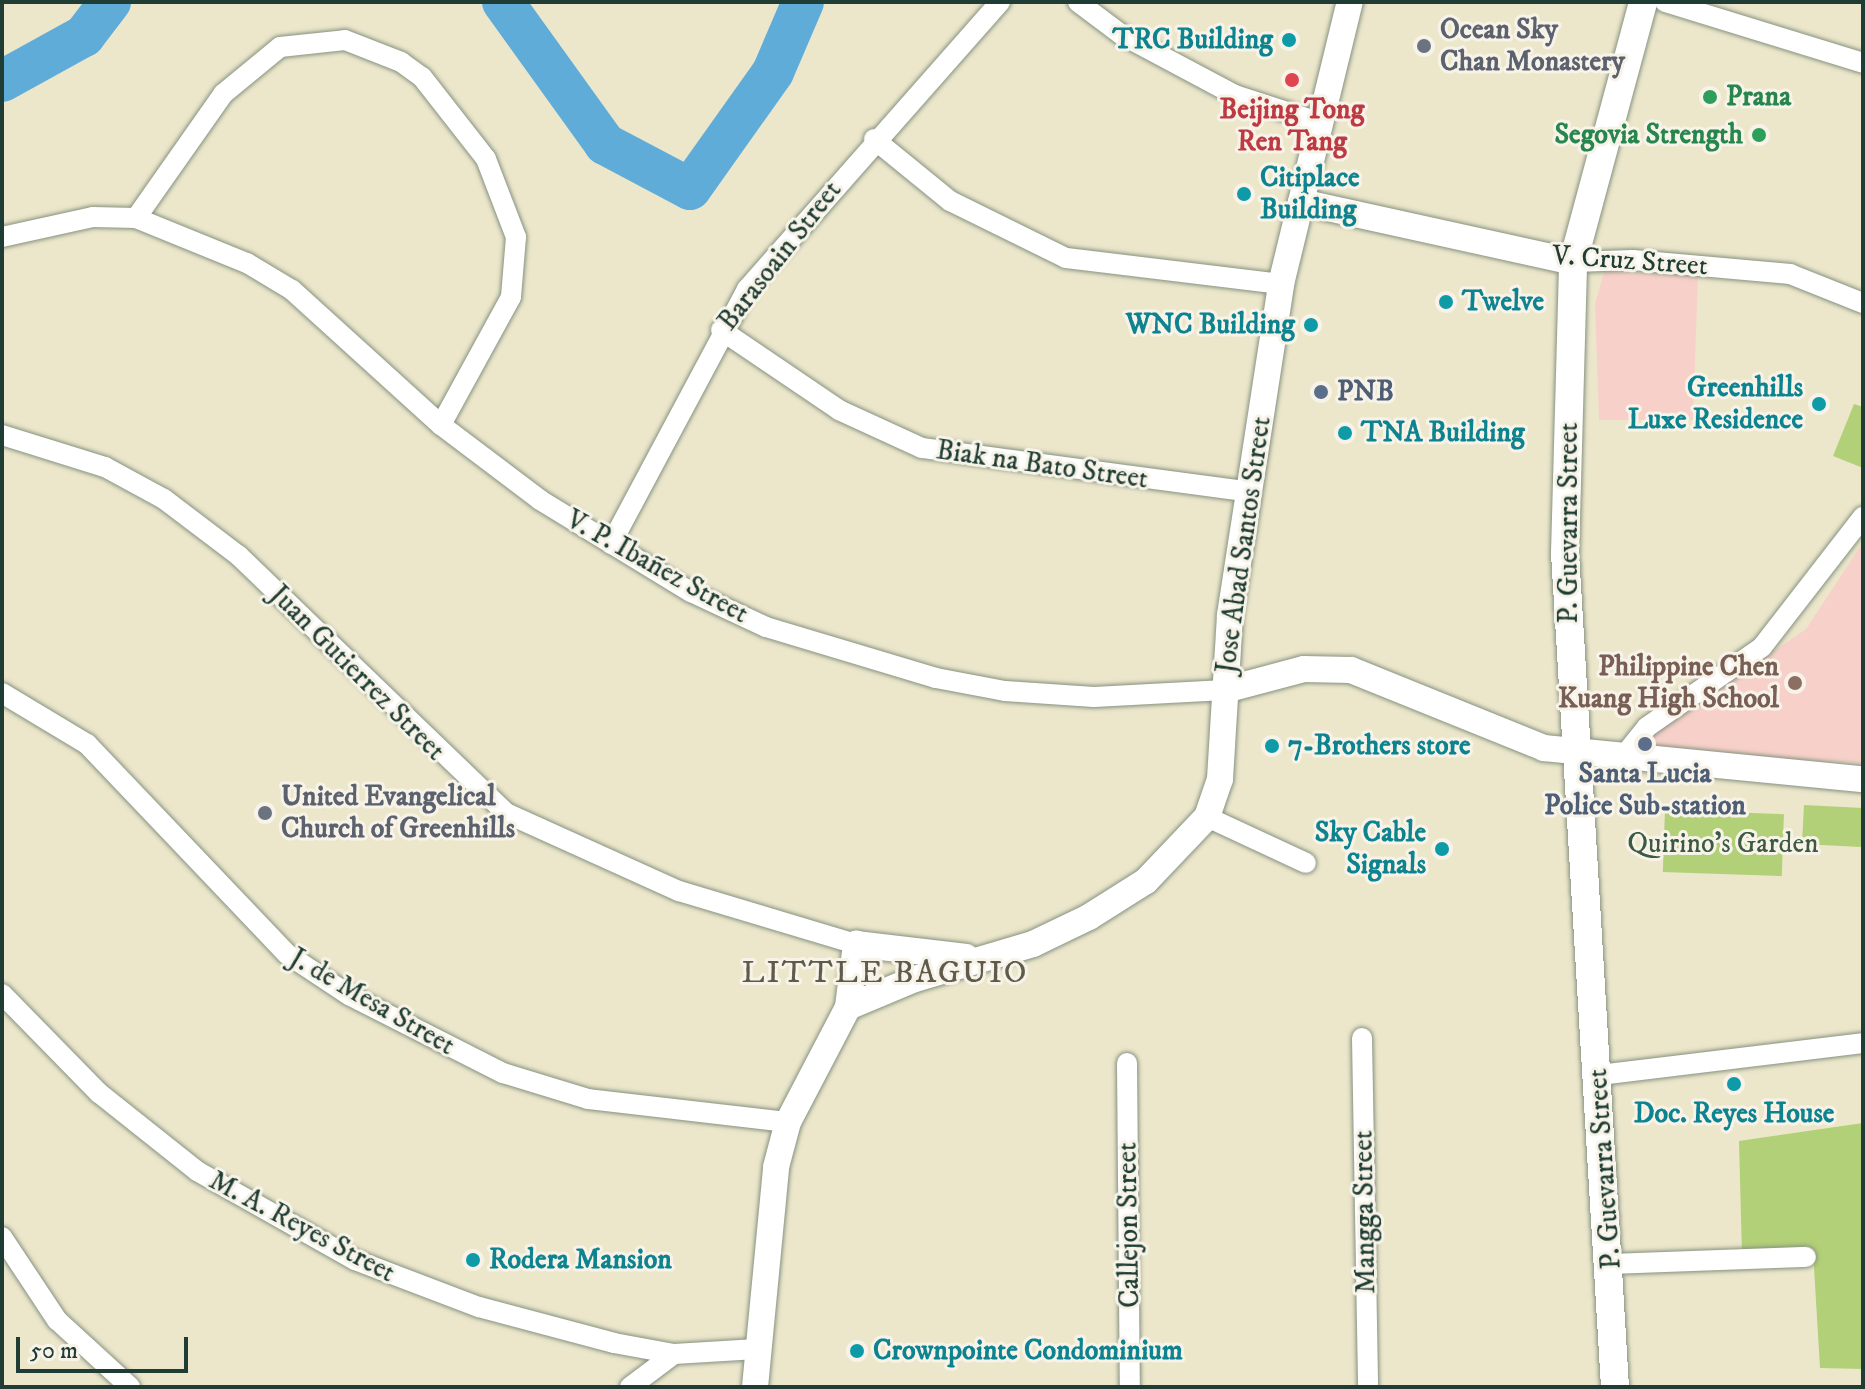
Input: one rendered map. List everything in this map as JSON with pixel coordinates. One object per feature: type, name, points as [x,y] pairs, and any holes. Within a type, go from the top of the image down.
[{"type":"main road","name":"P. Guevarra Street","points":[[1615,1387],[1613,1264],[1565,557],[1573,262],[1643,2]]},
{"type":"street","name":"Barasoain Street","points":[[611,544],[721,330],[874,139],[1000,2]]},
{"type":"street","points":[[1078,2],[1122,35],[1235,95],[1318,122]]},
{"type":"street","name":"Jose Abad Santos Street","points":[[848,1007],[976,958],[1033,944],[1089,917],[1146,881],[1207,817],[1220,779],[1225,690],[1281,284],[1318,122],[1350,2]]},
{"type":"street","points":[[1665,2],[1863,63]]},
{"type":"street","points":[[136,218],[217,101],[280,47],[345,40],[401,62],[422,77],[486,159],[516,237],[511,297],[441,425]]},
{"type":"street","points":[[874,139],[950,201],[1066,258],[1281,284]]},
{"type":"street","name":"V. Cruz Street","points":[[1301,202],[1573,262],[1633,260],[1790,274],[1863,303]]},
{"type":"street","name":"V. P. Ibañez Street","points":[[7,228],[136,218],[233,257],[292,290],[441,425],[611,544],[766,627],[936,678],[1094,697],[1225,690],[1304,669],[1351,670],[1544,748],[1577,754],[1863,779]]},
{"type":"street","name":"Biak na Bato Street","points":[[721,330],[839,410],[922,448],[1251,492]]},
{"type":"street","name":"Juan Gutierrez Street","points":[[2,435],[105,467],[164,499],[239,556],[506,813],[679,891],[856,944]]},
{"type":"street","points":[[1622,758],[1647,727],[1762,647],[1863,517]]},
{"type":"street","name":"J. de Mesa Street","points":[[2,693],[87,744],[287,954],[349,995],[503,1073],[588,1099],[788,1122]]},
{"type":"street","points":[[1207,817],[1306,863]]},
{"type":"street","points":[[755,1387],[776,1167],[788,1122],[848,1007],[856,944]]},
{"type":"street","name":"Jose Abad Santos Street","points":[[856,944],[976,958]]},
{"type":"street","name":"M. A. Reyes Street","points":[[2,994],[139,1127],[299,1232],[479,1307],[674,1354],[757,1349]]},
{"type":"street","name":"Mangga Street","points":[[1362,1038],[1368,1387]]},
{"type":"street","points":[[1599,1075],[1863,1043]]},
{"type":"street","name":"Callejon Street","points":[[1127,1063],[1130,1387]]},
{"type":"street","points":[[2,1237],[57,1320],[130,1387]]},
{"type":"street","points":[[1613,1264],[1806,1257]]},
{"type":"street","points":[[630,1387],[674,1354]]},
{"type":"shaded area","points":[[1604,272],[1698,274],[1693,420],[1599,420],[1595,304]]},
{"type":"shaded area","name":"Philippine Chen Kuang High School","points":[[1863,542],[1863,763],[1654,753],[1646,738],[1806,629]]},
{"type":"green space","points":[[1854,404],[1863,407],[1863,468],[1833,456]]},
{"type":"green space","points":[[1804,805],[1863,808],[1861,847],[1802,844]]},
{"type":"green space","name":"Quirino's Garden","points":[[1665,810],[1784,814],[1782,876],[1663,872]]},
{"type":"green space","points":[[1863,1123],[1863,1369],[1820,1368],[1813,1251],[1742,1255],[1739,1141]]},
{"type":"waterway","points":[[2,81],[84,36],[110,2]]},
{"type":"waterway","points":[[503,2],[605,144],[690,189],[773,72],[803,2]]},
{"type":"place","name":"TRC Building","points":[[1289,40]]},
{"type":"place","name":"Ocean Sky Chan Monastery","points":[[1424,46]]},
{"type":"place","name":"Beijing Tong Ren Tang","points":[[1292,80]]},
{"type":"place","name":"Prana","points":[[1710,97]]},
{"type":"place","name":"Segovia Strength","points":[[1759,135]]},
{"type":"place","name":"Citiplace Building","points":[[1244,194]]},
{"type":"place","name":"Twelve","points":[[1446,302]]},
{"type":"place","name":"WNC Building","points":[[1311,325]]},
{"type":"place","name":"PNB","points":[[1321,392]]},
{"type":"place","name":"Greenhills Luxe Residence","points":[[1819,404]]},
{"type":"place","name":"TNA Building","points":[[1345,433]]},
{"type":"place","name":"Philippine Chen Kuang High School","points":[[1795,683]]},
{"type":"place","name":"Santa Lucia Police Sub-station","points":[[1645,744]]},
{"type":"place","name":"7-Brothers store","points":[[1272,746]]},
{"type":"place","name":"United Evangelical Church of Greenhills","points":[[265,813]]},
{"type":"place","name":"Sky Cable Signals","points":[[1442,849]]},
{"type":"place","name":"Doc. Reyes House","points":[[1734,1084]]},
{"type":"place","name":"Rodera Mansion","points":[[473,1260]]},
{"type":"place","name":"Crownpointe Condominium","points":[[857,1351]]},
{"type":"district","name":"LITTLE BAGUIO","points":[[885,973]]}]
